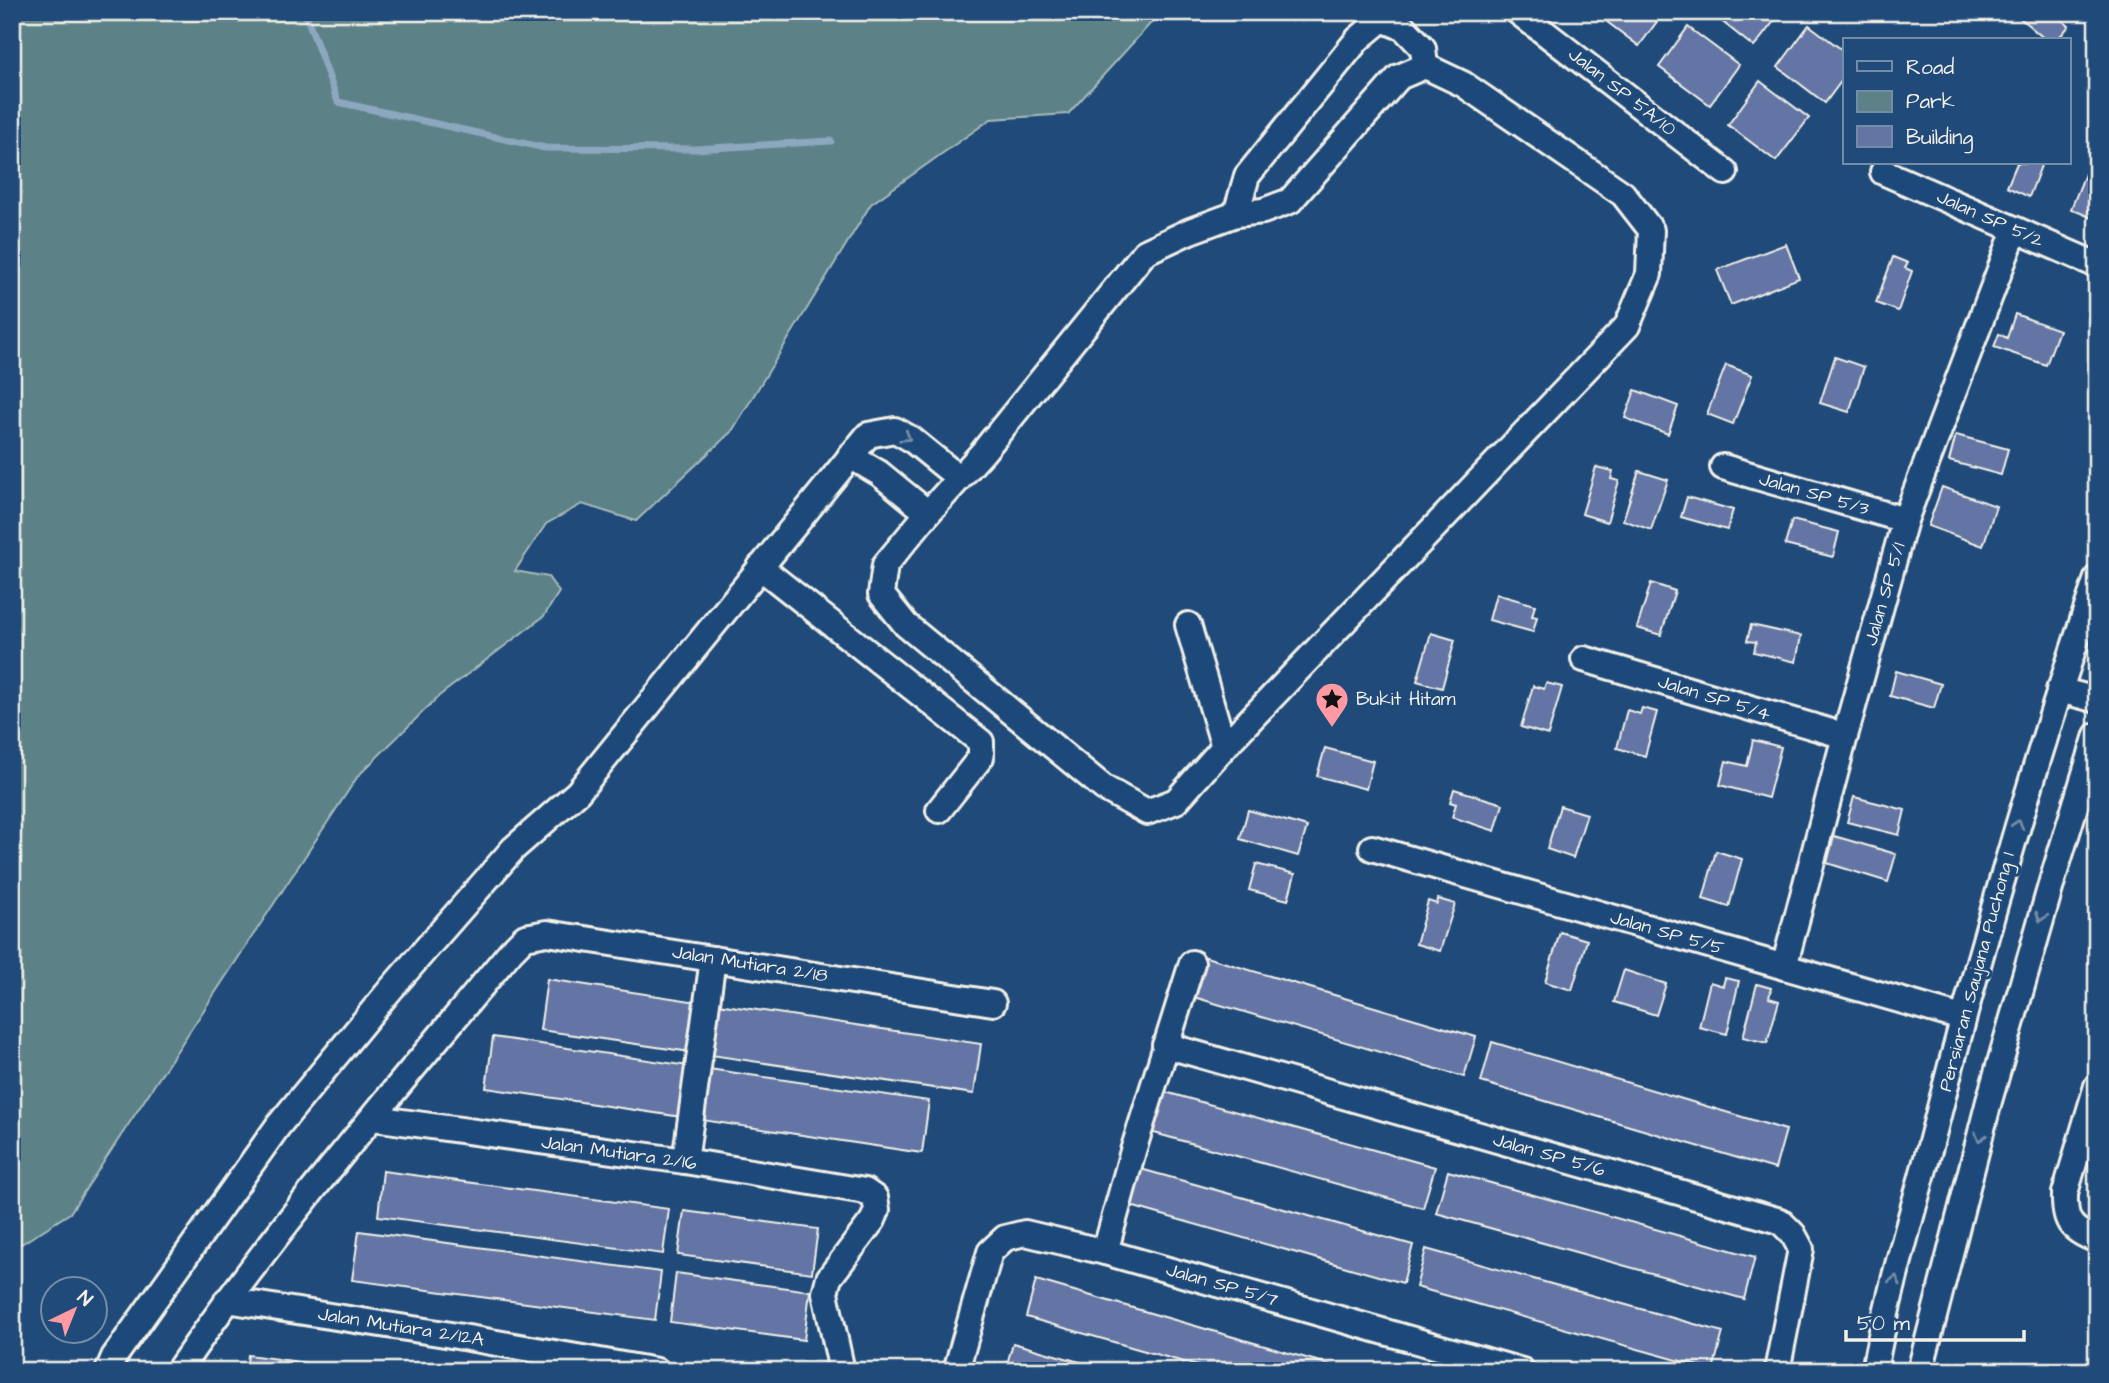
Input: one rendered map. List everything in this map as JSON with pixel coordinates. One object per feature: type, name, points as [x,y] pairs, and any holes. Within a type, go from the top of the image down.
[{"type":"street","name":"Jalan SP 5A/10","points":[[1518,12],[1725,172]]},
{"type":"street","points":[[1236,214],[1247,176],[1358,39],[1382,19],[1404,29],[1423,48],[1425,66]]},
{"type":"street","points":[[1425,66],[1464,85],[1623,194],[1651,230],[1648,274],[1627,326],[1224,747],[1176,801],[1147,812],[1104,788],[906,625],[881,594],[885,565],[1145,252],[1236,214],[1264,211],[1290,201],[1399,77],[1425,66]]},
{"type":"street","name":"Jalan SP 5/2","points":[[1883,172],[2097,265]]},
{"type":"street","name":"Jalan SP 5/1","points":[[1784,967],[1905,520],[2015,230]]},
{"type":"street","points":[[108,1371],[114,1357],[278,1126],[390,990],[513,849],[578,792],[868,435],[895,430],[911,439],[959,478]]},
{"type":"street","points":[[850,456],[879,473],[928,513]]},
{"type":"street","name":"Jalan SP 5/3","points":[[1723,467],[1905,520]]},
{"type":"street","points":[[761,568],[981,742],[981,757],[939,810]]},
{"type":"street","name":"Persiaran Saujana Puchong 1","points":[[1874,1371],[1962,1018],[1996,897],[2059,690],[2097,578]]},
{"type":"street","points":[[1188,625],[1224,747]]},
{"type":"street","name":"Jalan SP 5/4","points":[[1584,659],[1845,736]]},
{"type":"street","points":[[2059,690],[2097,700]]},
{"type":"street","points":[[1920,1371],[1989,1101],[2097,735]]},
{"type":"street","name":"Jalan SP 5/5","points":[[1372,848],[1962,1018]]},
{"type":"street","name":"Jalan Mutiara 2/18","points":[[373,1118],[525,937],[547,933],[993,1003]]},
{"type":"street","points":[[685,1161],[713,959]]},
{"type":"street","points":[[1105,1252],[1165,1045],[1192,963]]},
{"type":"street","name":"Jalan SP 5/6","points":[[1165,1045],[1780,1221],[1793,1234],[1801,1249],[1777,1371]]},
{"type":"street","points":[[2097,1086],[2065,1193],[2065,1208],[2068,1223],[2080,1234],[2097,1240]]},
{"type":"street","points":[[178,1371],[227,1300],[373,1118]]},
{"type":"street","name":"Jalan Mutiara 2/16","points":[[373,1118],[685,1161],[865,1191],[875,1198],[877,1209],[873,1220],[829,1278],[825,1293],[842,1371]]},
{"type":"street","name":"Jalan SP 5/7","points":[[956,1371],[990,1252],[1005,1238],[1025,1233],[1105,1252],[1522,1371]]},
{"type":"street","name":"Jalan Mutiara 2/12A","points":[[227,1300],[656,1371]]},
{"type":"green space","points":[[12,12],[1161,12],[1068,114],[991,119],[871,204],[732,431],[636,521],[582,504],[546,524],[515,571],[548,577],[559,592],[544,616],[439,696],[358,776],[70,1213],[12,1250]]},
{"type":"building","points":[[1594,12],[1664,12],[1639,46]]},
{"type":"building","points":[[1710,12],[1781,12],[1754,47]]},
{"type":"building","points":[[2013,12],[2053,12],[2069,26],[2059,38],[2044,38]]},
{"type":"building","points":[[1809,25],[1843,50],[1843,79],[1825,103],[1778,67]]},
{"type":"building","points":[[1688,27],[1739,65],[1710,105],[1659,67]]},
{"type":"building","points":[[1760,81],[1809,118],[1776,161],[1728,125]]},
{"type":"building","points":[[2017,164],[2042,164],[2029,197],[2007,187]]},
{"type":"building","points":[[2089,164],[2097,167],[2097,220],[2071,209]]},
{"type":"building","points":[[1786,244],[1799,278],[1731,305],[1717,270]]},
{"type":"building","points":[[1893,257],[1908,263],[1905,268],[1912,271],[1898,311],[1876,303]]},
{"type":"building","points":[[2015,314],[2059,330],[2046,365],[1994,347],[1999,334],[2007,338]]},
{"type":"building","points":[[1835,357],[1864,367],[1849,412],[1820,403]]},
{"type":"building","points":[[1726,365],[1752,375],[1733,424],[1707,414]]},
{"type":"building","points":[[1635,390],[1678,406],[1668,434],[1625,418]]},
{"type":"building","points":[[1956,435],[2008,449],[2001,475],[1949,461]]},
{"type":"building","points":[[1596,467],[1613,471],[1611,479],[1619,481],[1607,522],[1582,514]]},
{"type":"building","points":[[1639,471],[1668,480],[1651,530],[1623,520]]},
{"type":"building","points":[[1942,487],[1996,506],[1983,546],[1928,526]]},
{"type":"building","points":[[1687,497],[1733,510],[1727,530],[1681,517]]},
{"type":"building","points":[[1792,520],[1839,532],[1833,557],[1785,545]]},
{"type":"building","points":[[1651,583],[1675,591],[1661,635],[1637,628]]},
{"type":"building","points":[[1496,594],[1535,605],[1532,616],[1537,617],[1533,632],[1489,620]]},
{"type":"building","points":[[1751,625],[1801,636],[1796,662],[1754,652],[1756,642],[1747,641]]},
{"type":"building","points":[[1431,633],[1455,640],[1442,688],[1417,681]]},
{"type":"building","points":[[1896,671],[1941,684],[1934,708],[1890,696]]},
{"type":"building","points":[[1546,683],[1562,687],[1548,735],[1521,727],[1533,686],[1544,689]]},
{"type":"building","points":[[1642,708],[1657,712],[1645,756],[1617,748],[1627,710],[1640,714]]},
{"type":"building","points":[[1753,740],[1781,747],[1768,798],[1720,785],[1726,761],[1747,766]]},
{"type":"building","points":[[1325,748],[1373,761],[1366,789],[1317,776]]},
{"type":"building","points":[[1454,789],[1503,804],[1495,831],[1452,817],[1456,804],[1450,802]]},
{"type":"building","points":[[1854,797],[1905,810],[1899,835],[1847,822]]},
{"type":"building","points":[[1560,806],[1587,814],[1573,858],[1547,849]]},
{"type":"building","points":[[1248,810],[1307,827],[1298,856],[1240,839]]},
{"type":"building","points":[[1834,836],[1896,854],[1888,882],[1827,863]]},
{"type":"building","points":[[1716,851],[1742,859],[1729,907],[1703,899]]},
{"type":"building","points":[[1256,864],[1295,874],[1288,900],[1249,890]]},
{"type":"building","points":[[1438,899],[1455,904],[1440,951],[1416,944],[1428,901],[1437,904]]},
{"type":"building","points":[[1560,932],[1587,940],[1572,990],[1545,982]]},
{"type":"building","points":[[1199,955],[1476,1037],[1464,1077],[1187,995]]},
{"type":"building","points":[[1624,970],[1666,984],[1656,1015],[1614,1002]]},
{"type":"building","points":[[1725,978],[1739,981],[1727,1034],[1699,1027],[1710,982],[1723,986]]},
{"type":"building","points":[[547,979],[698,1002],[691,1052],[540,1030]]},
{"type":"building","points":[[1757,984],[1771,988],[1769,998],[1779,1001],[1767,1043],[1743,1037]]},
{"type":"building","points":[[718,1004],[981,1044],[974,1094],[711,1055]]},
{"type":"building","points":[[493,1037],[689,1066],[682,1117],[486,1088]]},
{"type":"building","points":[[1492,1042],[1786,1130],[1775,1169],[1481,1082]]},
{"type":"building","points":[[709,1069],[929,1101],[922,1153],[702,1120]]},
{"type":"building","points":[[1158,1090],[1435,1167],[1423,1208],[1147,1131]]},
{"type":"building","points":[[1137,1168],[1413,1245],[1403,1283],[1127,1205]]},
{"type":"building","points":[[383,1171],[669,1209],[663,1254],[378,1216]]},
{"type":"building","points":[[1448,1171],[1755,1257],[1744,1299],[1436,1213]]},
{"type":"building","points":[[684,1211],[818,1229],[812,1273],[678,1255]]},
{"type":"building","points":[[359,1231],[661,1272],[655,1320],[352,1280]]},
{"type":"building","points":[[1426,1249],[1723,1332],[1713,1370],[1416,1287]]},
{"type":"building","points":[[676,1273],[810,1291],[804,1340],[670,1322]]},
{"type":"building","points":[[1036,1280],[1348,1371],[1215,1371],[1026,1317]]},
{"type":"building","points":[[1013,1343],[1111,1371],[1005,1371]]},
{"type":"building","points":[[248,1355],[366,1371],[246,1371]]},
{"type":"waterway","points":[[305,12],[338,102],[545,148],[695,149],[831,141]]},
{"type":"place","name":"Bukit Hitam","points":[[1332,729]]}]
